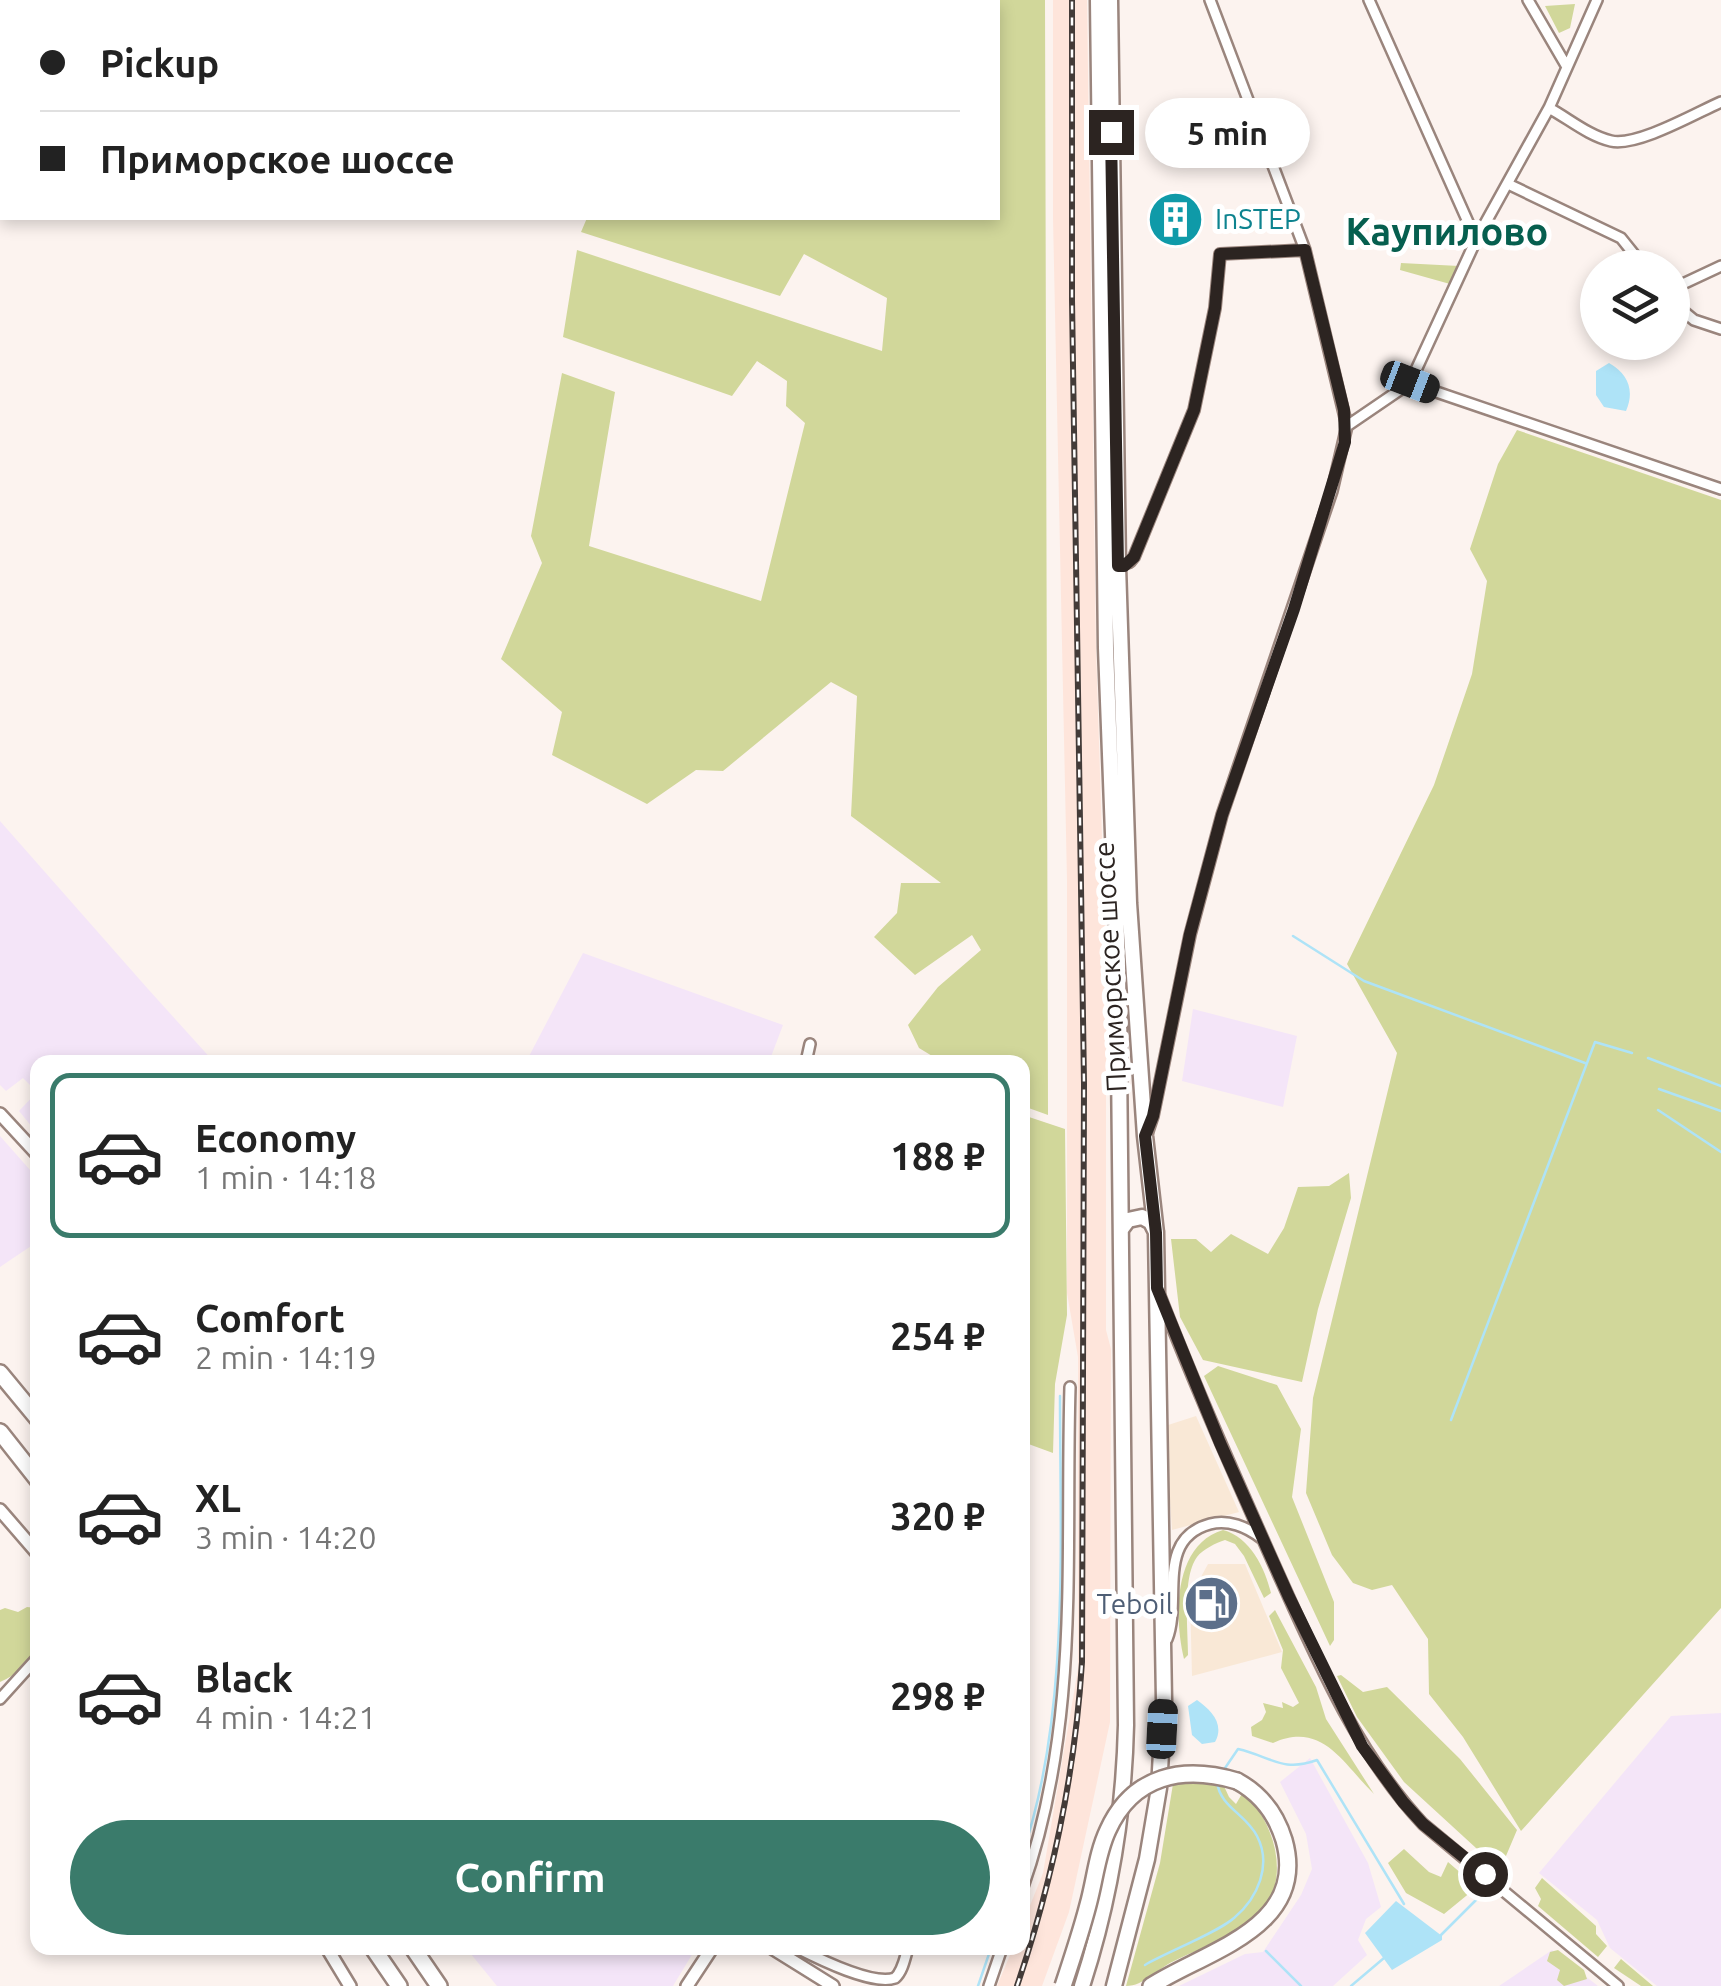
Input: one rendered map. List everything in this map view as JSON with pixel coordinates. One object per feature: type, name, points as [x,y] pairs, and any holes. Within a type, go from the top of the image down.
[{"type":"highway","points":[[0,1373],[30,1410]]},
{"type":"highway","points":[[0,1432],[30,1470]]},
{"type":"highway","points":[[1064,1986],[1103,1844],[1124,1804],[1149,1784],[1178,1773],[1196,1772],[1237,1782],[1263,1801],[1282,1834],[1287,1865],[1276,1904],[1246,1936],[1151,1986]]},
{"type":"highway","points":[[378,1955],[399,1986]]},
{"type":"highway","points":[[418,1955],[439,1986]]},
{"type":"main road","name":"Приморское шоссе","points":[[1082,1986],[1105,1908],[1124,1790],[1122,1228],[1118,966],[1106,648],[1098,0]]},
{"type":"main road","name":"Приморское шоссе","points":[[1110,0],[1118,566],[1130,903],[1145,1136],[1156,1233],[1164,1646],[1158,1788],[1143,1876],[1114,1986]]},
{"type":"main road","points":[[0,1114],[30,1146]]},
{"type":"main road","points":[[1122,1228],[1128,1220],[1142,1216],[1151,1222],[1156,1233]]},
{"type":"main road","points":[[0,1510],[30,1545]]},
{"type":"main road","points":[[331,1955],[350,1986]]},
{"type":"main road","points":[[688,1986],[708,1955]]},
{"type":"main road","points":[[783,1955],[833,1986]]},
{"type":"street","points":[[1145,1136],[1153,1116],[1190,934],[1218,830],[1332,492],[1347,426],[1305,250],[1210,0]]},
{"type":"street","points":[[1369,0],[1476,240]]},
{"type":"street","points":[[1528,0],[1567,68]]},
{"type":"street","points":[[1347,426],[1410,382],[1476,240],[1550,108],[1597,0]]},
{"type":"street","points":[[1550,108],[1599,137],[1617,143],[1636,139],[1721,102]]},
{"type":"street","points":[[1508,184],[1621,238],[1631,250]]},
{"type":"street","points":[[1118,566],[1134,557],[1194,410],[1215,308],[1220,254],[1305,250]]},
{"type":"street","points":[[1690,281],[1721,266]]},
{"type":"street","points":[[1690,317],[1721,330]]},
{"type":"street","points":[[1410,382],[1721,490]]},
{"type":"street","points":[[808,1055],[810,1044]]},
{"type":"street","points":[[1157,1288],[1264,1541],[1362,1746],[1423,1824],[1618,1986]]},
{"type":"street","points":[[1030,1865],[1047,1812],[1067,1677],[1070,1387]]},
{"type":"street","points":[[1164,1646],[1174,1622],[1173,1562],[1190,1534],[1218,1522],[1250,1529],[1264,1541]]},
{"type":"street","points":[[0,1699],[30,1666]]},
{"type":"street","points":[[812,1955],[875,1984],[894,1979],[906,1955]]},
{"type":"street","points":[[988,1986],[999,1955]]},
{"type":"shaded area","points":[[1053,0],[1087,0],[1096,647],[1106,965],[1110,1722],[1069,1912],[1042,1986],[997,1986],[1010,1955],[1030,1955],[1030,1906],[1043,1873],[1078,1669],[1078,1357],[1067,1293],[1067,880],[1053,218]]},
{"type":"shaded area","points":[[0,821],[208,1055],[30,1055],[30,1085],[23,1078],[6,1091],[0,1085]]},
{"type":"shaded area","points":[[583,953],[783,1025],[772,1055],[530,1055]]},
{"type":"shaded area","points":[[1193,1009],[1297,1036],[1283,1107],[1182,1081]]},
{"type":"shaded area","points":[[30,1099],[30,1124],[19,1111]]},
{"type":"shaded area","points":[[0,1136],[30,1170],[30,1247],[0,1267]]},
{"type":"shaded area","points":[[1196,1416],[1239,1512],[1172,1530],[1165,1426]]},
{"type":"shaded area","points":[[1208,1564],[1245,1564],[1282,1652],[1192,1676],[1190,1597]]},
{"type":"shaded area","points":[[1721,1713],[1721,1986],[1657,1986],[1610,1948],[1597,1920],[1539,1873],[1671,1716]]},
{"type":"shaded area","points":[[1310,1758],[1368,1863],[1381,1907],[1366,1919],[1358,1940],[1367,1955],[1333,1986],[1179,1986],[1245,1954],[1263,1952],[1301,1895],[1312,1869],[1306,1834],[1280,1782]]},
{"type":"shaded area","points":[[1552,1950],[1598,1986],[1499,1986]]},
{"type":"shaded area","points":[[472,1955],[692,1955],[673,1986],[497,1986]]},
{"type":"green space","points":[[1000,0],[1045,0],[1048,1115],[1030,1109],[1030,1055],[930,1055],[919,1048],[908,1025],[938,987],[981,950],[972,935],[915,975],[874,937],[897,913],[901,883],[941,883],[851,816],[857,696],[831,682],[723,771],[696,770],[647,804],[552,755],[562,712],[501,659],[542,563],[531,536],[562,373],[615,392],[589,546],[761,601],[805,423],[786,406],[787,381],[757,361],[732,396],[563,337],[577,250],[882,351],[887,298],[804,254],[780,296],[581,232],[586,220],[1000,220]]},
{"type":"green space","points":[[1575,4],[1570,28],[1559,33],[1545,6]]},
{"type":"green space","points":[[1401,263],[1459,266],[1450,284],[1400,270]]},
{"type":"green space","points":[[1517,430],[1721,500],[1721,1608],[1521,1831],[1463,1737],[1429,1694],[1428,1639],[1392,1585],[1372,1590],[1353,1583],[1332,1555],[1306,1493],[1313,1398],[1397,1053],[1347,964],[1434,785],[1472,674],[1487,581],[1470,549],[1498,464]]},
{"type":"green space","points":[[1030,1117],[1065,1129],[1067,1315],[1055,1384],[1053,1453],[1030,1445]]},
{"type":"green space","points":[[1349,1173],[1351,1198],[1318,1309],[1302,1382],[1203,1360],[1180,1317],[1171,1239],[1196,1239],[1211,1252],[1231,1234],[1268,1254],[1284,1228],[1298,1187],[1329,1186]]},
{"type":"green space","points":[[1218,1366],[1277,1385],[1301,1429],[1292,1497],[1334,1602],[1334,1640],[1330,1646],[1204,1376]]},
{"type":"green space","points":[[1223,1530],[1241,1539],[1255,1555],[1271,1593],[1264,1598],[1235,1544],[1225,1540],[1203,1551],[1189,1577],[1188,1655],[1184,1659],[1179,1604],[1186,1566],[1207,1538]]},
{"type":"green space","points":[[30,1607],[30,1657],[22,1668],[0,1682],[0,1610],[18,1612]]},
{"type":"green space","points":[[1275,1610],[1316,1687],[1326,1719],[1374,1794],[1341,1758],[1318,1741],[1305,1737],[1273,1743],[1252,1736],[1251,1727],[1266,1712],[1263,1703],[1283,1708],[1282,1702],[1293,1707],[1299,1703],[1281,1668],[1283,1650],[1269,1616]]},
{"type":"green space","points":[[1337,1676],[1363,1692],[1387,1687],[1460,1759],[1517,1830],[1500,1870],[1404,1782],[1357,1717]]},
{"type":"green space","points":[[1204,1780],[1223,1784],[1236,1804],[1243,1792],[1265,1822],[1276,1857],[1273,1893],[1264,1909],[1242,1930],[1126,1986],[1160,1863],[1173,1784]]},
{"type":"green space","points":[[1404,1849],[1429,1872],[1441,1877],[1448,1862],[1477,1887],[1444,1914],[1406,1893],[1388,1863]]},
{"type":"green space","points":[[1542,1878],[1596,1926],[1596,1934],[1607,1946],[1598,1957],[1538,1906],[1541,1899],[1535,1888]]},
{"type":"green space","points":[[1558,1950],[1584,1970],[1587,1979],[1564,1986],[1557,1980],[1560,1970],[1547,1961],[1550,1952]]},
{"type":"green space","points":[[1621,1959],[1653,1986],[1641,1986],[1614,1968]]},
{"type":"water","points":[[1609,363],[1628,383],[1626,411],[1604,407],[1596,395],[1596,371]]},
{"type":"water","points":[[1197,1700],[1217,1723],[1215,1742],[1202,1744],[1192,1735],[1188,1706]]},
{"type":"water","points":[[1396,1901],[1442,1936],[1442,1940],[1392,1970],[1365,1933]]},
{"type":"waterway","points":[[1293,936],[1364,981],[1585,1063]]},
{"type":"waterway","points":[[1451,1420],[1595,1042],[1632,1053]]},
{"type":"waterway","points":[[1648,1058],[1721,1086]]},
{"type":"waterway","points":[[1659,1089],[1721,1111]]},
{"type":"waterway","points":[[1658,1110],[1721,1152]]},
{"type":"waterway","points":[[1030,1826],[1048,1745],[1055,1687],[1061,1569],[1060,1396]]},
{"type":"waterway","points":[[1223,1771],[1238,1749],[1285,1764],[1317,1760],[1404,1904]]},
{"type":"waterway","points":[[1145,1965],[1226,1924],[1256,1891],[1263,1869],[1261,1847],[1247,1822],[1223,1798],[1217,1782]]},
{"type":"waterway","points":[[1440,1936],[1477,1899]]},
{"type":"waterway","points":[[1266,1951],[1301,1986]]},
{"type":"waterway","points":[[978,1986],[989,1955]]},
{"type":"waterway","points":[[1351,1986],[1384,1958]]},
{"type":"railway","points":[[1030,1943],[1060,1826],[1074,1745],[1082,1662],[1084,1083],[1072,300],[1072,0]]},
{"type":"railway","points":[[1017,1986],[1026,1955]]},
{"type":"place","name":"InSTEP","points":[[1176,219]]},
{"type":"place","name":"Teboil","points":[[1212,1604]]},
{"type":"district","name":"Каупилово","points":[[1447,232]]},
{"type":"route","points":[[1111,132],[1118,566],[1134,557],[1194,410],[1215,308],[1220,254],[1305,250],[1347,426],[1332,492],[1222,815],[1190,934],[1153,1116],[1145,1136],[1156,1233],[1157,1288],[1289,1597],[1362,1746],[1423,1824],[1485,1874]]}]
